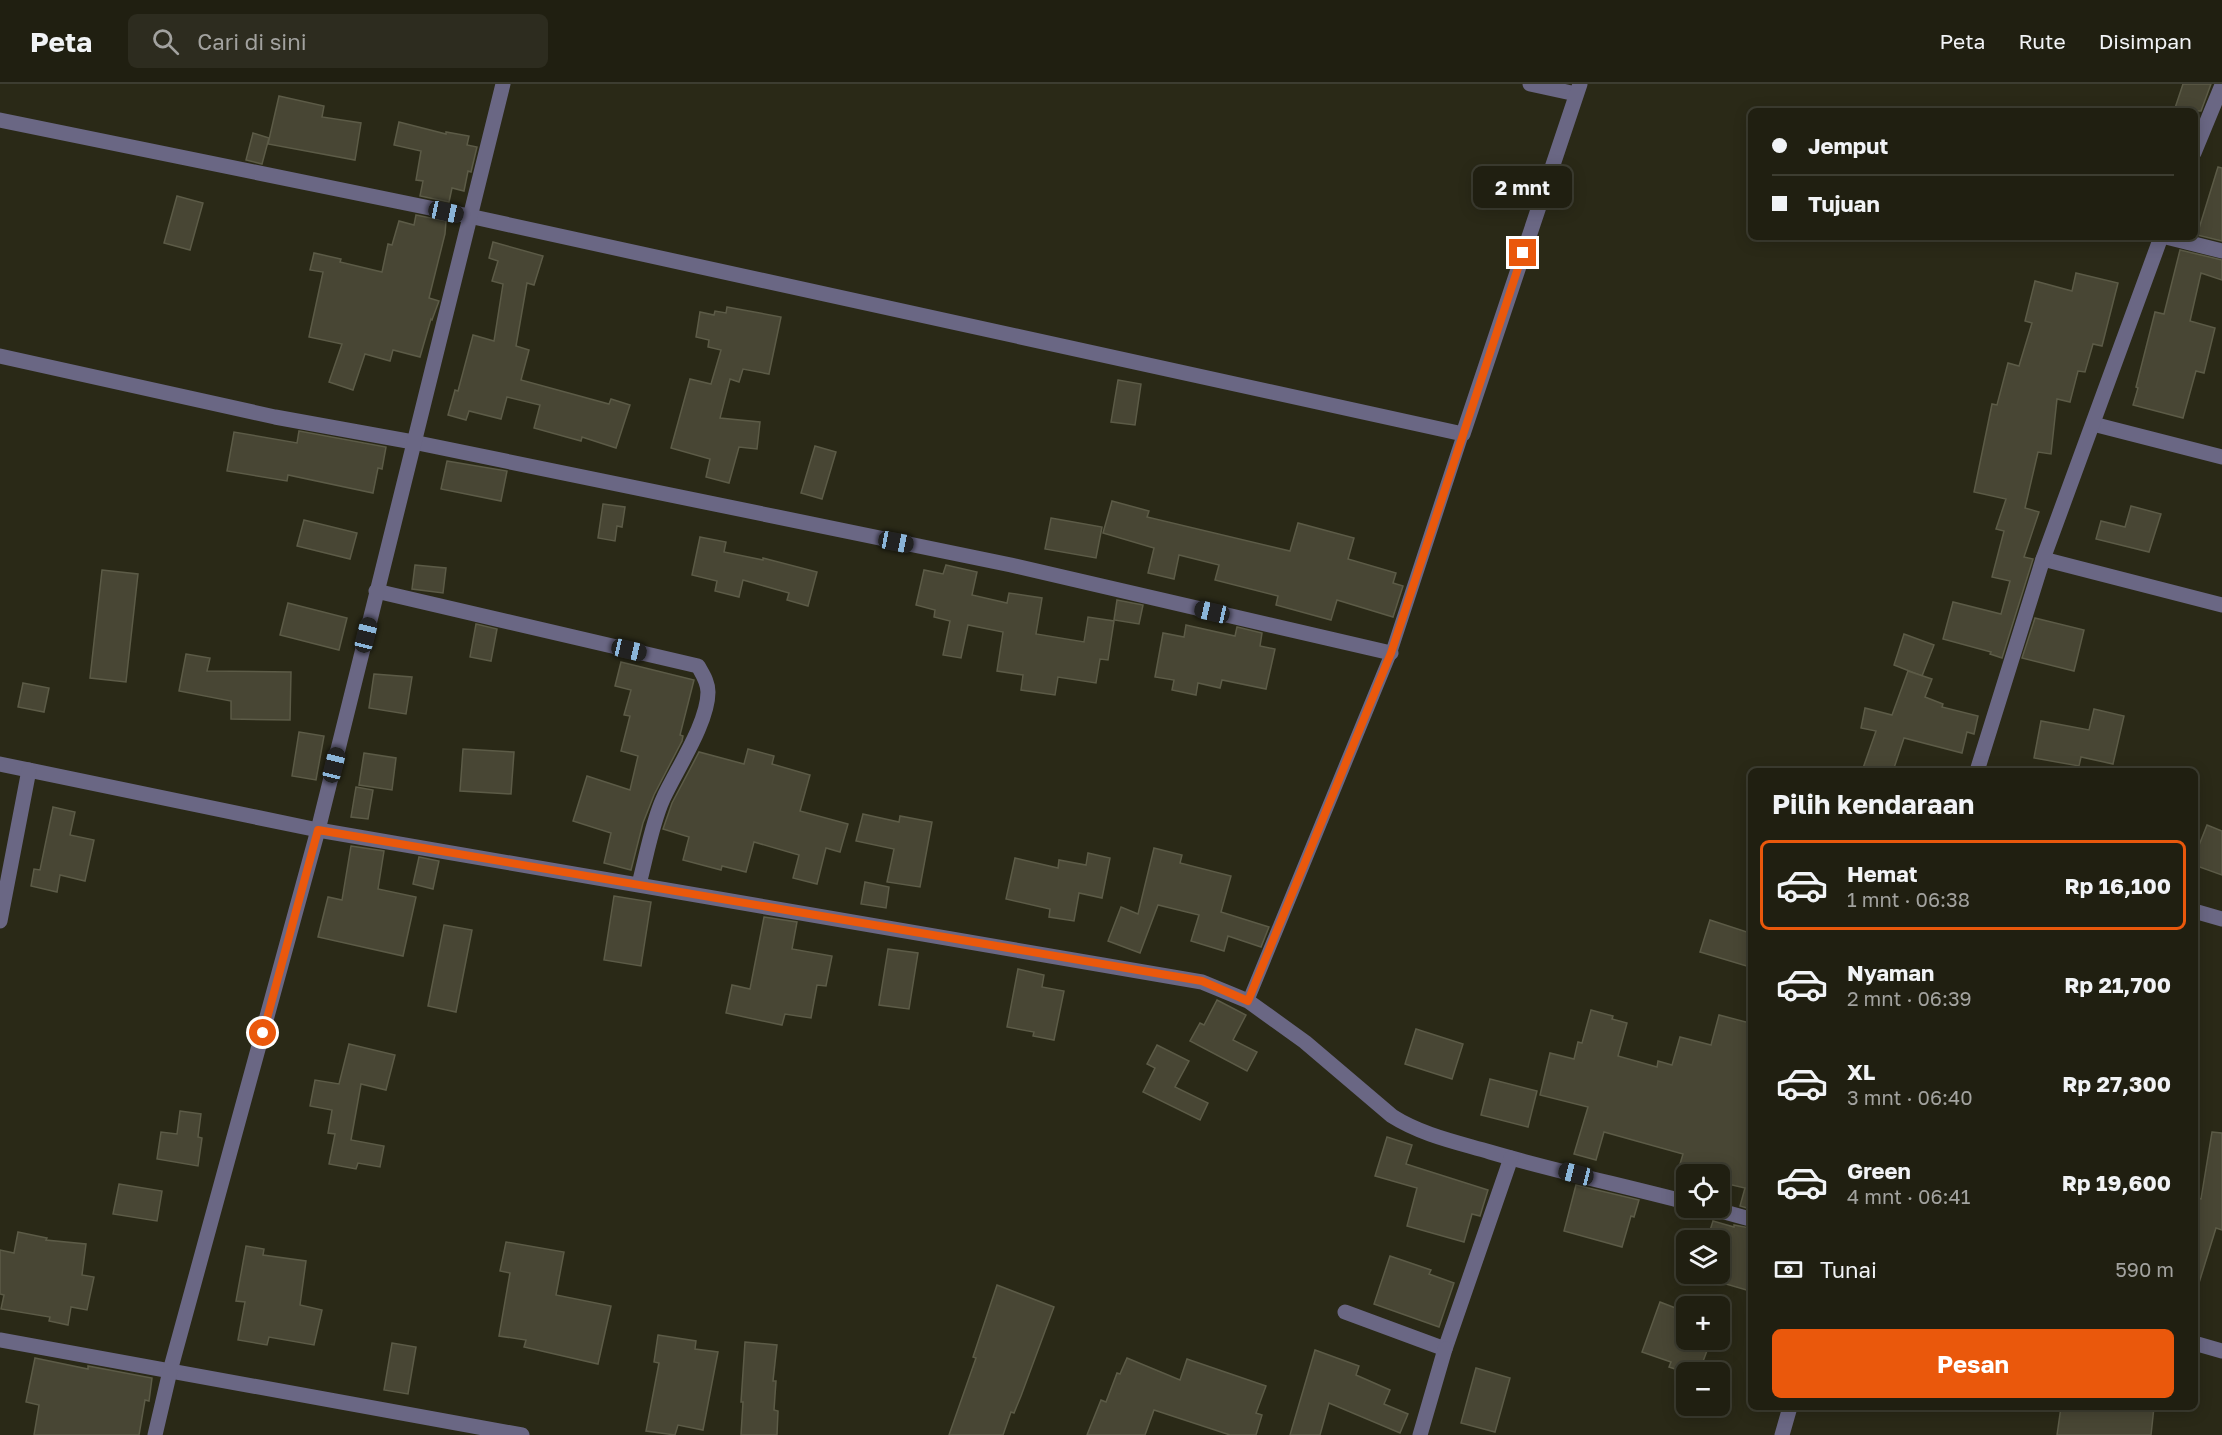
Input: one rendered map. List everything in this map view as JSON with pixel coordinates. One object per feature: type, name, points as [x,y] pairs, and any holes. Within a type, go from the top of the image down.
[{"type":"street","points":[[155,1435],[170,1371],[318,830],[503,84]]},
{"type":"street","points":[[0,120],[469,216],[1462,434],[1578,89],[1530,84]]},
{"type":"street","points":[[2198,143],[2222,85]]},
{"type":"street","points":[[1978,768],[2043,559],[2163,240]]},
{"type":"street","points":[[2176,240],[2222,251]]},
{"type":"street","points":[[0,356],[275,417],[413,442],[1011,565],[1391,653]]},
{"type":"street","points":[[2093,424],[2222,457]]},
{"type":"street","points":[[2043,559],[2222,606]]},
{"type":"street","points":[[376,591],[698,666],[706,678],[708,691],[705,709],[682,763],[662,800],[639,885]]},
{"type":"street","points":[[0,764],[318,830],[1202,981],[1248,1001],[1305,1042],[1392,1116],[1406,1125],[1429,1135],[1511,1158],[1676,1199]]},
{"type":"street","points":[[0,921],[29,770]]},
{"type":"street","points":[[2198,912],[2222,919]]},
{"type":"street","points":[[1420,1435],[1445,1349],[1511,1158]]},
{"type":"street","points":[[1730,1214],[1748,1218]]},
{"type":"street","points":[[1345,1312],[1445,1349]]},
{"type":"street","points":[[0,1340],[522,1435]]},
{"type":"street","points":[[2198,1344],[2222,1351]]},
{"type":"street","points":[[1782,1435],[1789,1410]]},
{"type":"lane","points":[[1248,1001],[1391,653],[1462,434]]},
{"type":"building","points":[[2183,84],[2211,84],[2201,111],[2198,111],[2198,108],[2175,108]]},
{"type":"building","points":[[279,96],[324,106],[322,117],[361,123],[355,160],[268,144]]},
{"type":"building","points":[[399,122],[446,134],[446,132],[469,136],[467,145],[477,147],[471,172],[468,171],[464,191],[452,188],[449,202],[420,196],[423,181],[416,180],[421,151],[394,145]]},
{"type":"building","points":[[253,133],[269,138],[262,164],[246,160]]},
{"type":"building","points":[[2218,167],[2222,168],[2222,241],[2198,235]]},
{"type":"building","points":[[177,196],[203,203],[190,250],[164,243]]},
{"type":"building","points":[[416,215],[446,221],[445,234],[429,298],[439,301],[420,357],[393,350],[390,361],[365,354],[353,390],[329,382],[342,344],[309,337],[323,272],[310,270],[314,253],[382,272],[388,244],[392,245],[399,221],[414,225]]},
{"type":"building","points":[[493,242],[543,256],[534,285],[527,283],[516,346],[529,350],[521,380],[609,404],[611,399],[630,405],[616,448],[582,437],[581,441],[534,428],[540,405],[507,397],[501,419],[469,411],[466,420],[448,415],[455,390],[458,391],[473,335],[494,341],[503,284],[492,281],[498,261],[489,258]]},
{"type":"building","points":[[2180,250],[2222,260],[2222,280],[2201,273],[2190,321],[2215,328],[2204,373],[2196,371],[2183,418],[2133,405],[2155,312],[2164,314]]},
{"type":"building","points":[[2076,273],[2118,283],[2102,346],[2093,344],[2085,372],[2078,371],[2070,402],[2057,399],[2051,454],[2038,452],[2025,508],[2039,512],[2024,557],[2033,559],[2002,658],[1990,654],[1991,652],[1943,639],[1953,602],[2001,614],[2010,581],[1992,577],[2004,531],[1996,529],[2006,499],[1974,492],[1992,404],[1997,405],[2008,363],[2019,366],[2032,323],[2025,321],[2035,281],[2072,291]]},
{"type":"building","points":[[727,307],[781,317],[769,374],[743,369],[739,382],[730,379],[720,418],[760,422],[757,449],[739,447],[729,483],[706,477],[710,459],[671,448],[690,379],[711,384],[721,350],[708,347],[709,340],[696,337],[700,312],[714,315],[715,311],[726,313]]},
{"type":"building","points":[[1118,380],[1141,384],[1135,425],[1111,422]]},
{"type":"building","points":[[299,431],[386,447],[382,469],[378,468],[373,493],[288,475],[287,481],[227,471],[234,432],[297,443]]},
{"type":"building","points":[[815,446],[836,452],[822,499],[801,493]]},
{"type":"building","points":[[447,461],[507,471],[501,501],[441,489]]},
{"type":"building","points":[[1112,501],[1149,511],[1147,517],[1290,551],[1298,523],[1354,538],[1348,559],[1396,573],[1393,583],[1403,586],[1393,617],[1337,600],[1331,620],[1276,605],[1278,596],[1215,580],[1219,565],[1179,555],[1174,579],[1148,573],[1154,548],[1103,533]]},
{"type":"building","points":[[603,504],[625,507],[622,527],[617,526],[615,541],[598,538]]},
{"type":"building","points":[[2131,506],[2161,514],[2149,552],[2096,539],[2101,521],[2125,527]]},
{"type":"building","points":[[1051,518],[1102,527],[1096,558],[1045,549]]},
{"type":"building","points":[[304,520],[357,533],[350,559],[297,546]]},
{"type":"building","points":[[700,537],[726,542],[724,552],[763,560],[763,558],[817,572],[808,606],[787,600],[789,593],[743,580],[739,597],[715,591],[717,581],[692,575]]},
{"type":"building","points":[[415,565],[446,568],[443,593],[412,589]]},
{"type":"building","points":[[946,565],[977,572],[972,595],[1007,603],[1009,593],[1042,598],[1036,634],[1084,642],[1088,617],[1114,621],[1108,660],[1100,659],[1096,683],[1058,677],[1055,695],[1021,690],[1023,675],[997,671],[1003,632],[968,625],[961,658],[943,655],[950,621],[934,617],[935,610],[916,605],[924,570],[943,574]]},
{"type":"building","points":[[102,570],[138,574],[126,682],[90,678]]},
{"type":"building","points":[[1117,600],[1143,605],[1139,624],[1114,620]]},
{"type":"building","points":[[288,603],[347,618],[339,650],[280,635]]},
{"type":"building","points":[[2035,618],[2084,630],[2074,671],[2022,658]]},
{"type":"building","points":[[476,624],[497,629],[491,661],[470,657]]},
{"type":"building","points":[[1186,625],[1235,636],[1237,627],[1262,633],[1260,646],[1275,649],[1266,689],[1222,680],[1220,688],[1198,683],[1196,695],[1172,690],[1174,680],[1155,677],[1163,633],[1184,637]]},
{"type":"building","points":[[1904,634],[1934,645],[1922,676],[1894,665]]},
{"type":"building","points":[[186,654],[210,658],[207,671],[291,672],[290,720],[231,719],[231,701],[179,691]]},
{"type":"building","points":[[621,662],[694,680],[680,735],[683,736],[682,741],[654,795],[643,823],[631,870],[604,863],[611,833],[573,821],[587,776],[630,790],[638,756],[621,751],[630,716],[624,715],[631,690],[615,686]]},
{"type":"building","points":[[1908,671],[1932,679],[1925,697],[1943,704],[1942,707],[1978,716],[1974,734],[1967,732],[1962,753],[1904,738],[1894,768],[1863,768],[1876,731],[1861,728],[1865,708],[1892,715]]},
{"type":"building","points":[[374,674],[412,677],[406,714],[369,708]]},
{"type":"building","points":[[23,683],[49,688],[44,712],[18,707]]},
{"type":"building","points":[[2094,709],[2124,716],[2113,764],[2081,757],[2079,766],[2034,758],[2041,721],[2089,730]]},
{"type":"building","points":[[299,732],[324,736],[316,780],[292,776]]},
{"type":"building","points":[[463,749],[514,752],[511,794],[460,791]]},
{"type":"building","points":[[748,749],[774,756],[772,764],[810,775],[800,811],[848,824],[840,852],[826,848],[817,884],[793,878],[799,855],[754,842],[746,872],[722,866],[721,870],[683,860],[689,837],[663,829],[672,803],[699,752],[744,764]]},
{"type":"building","points":[[364,753],[396,758],[392,790],[359,785]]},
{"type":"building","points":[[356,787],[373,790],[368,819],[351,817]]},
{"type":"building","points":[[53,807],[75,812],[70,835],[94,840],[85,881],[60,875],[57,892],[31,886],[34,869],[40,870]]},
{"type":"building","points":[[863,814],[899,822],[900,816],[932,822],[920,887],[887,882],[894,849],[856,841]]},
{"type":"building","points":[[2207,825],[2222,831],[2222,875],[2198,866],[2198,848]]},
{"type":"building","points":[[351,846],[384,851],[378,889],[416,897],[403,956],[318,937],[328,897],[342,900]]},
{"type":"building","points":[[1154,848],[1182,855],[1180,863],[1231,876],[1221,912],[1269,927],[1261,947],[1228,936],[1224,951],[1191,941],[1199,915],[1158,905],[1140,953],[1108,941],[1121,907],[1138,914]]},
{"type":"building","points":[[1088,853],[1110,858],[1102,898],[1079,893],[1074,921],[1049,917],[1050,909],[1006,899],[1015,858],[1058,868],[1059,860],[1086,865]]},
{"type":"building","points":[[419,857],[439,861],[433,889],[413,884]]},
{"type":"building","points":[[865,882],[889,887],[886,908],[861,904]]},
{"type":"building","points":[[614,896],[651,902],[641,966],[604,960]]},
{"type":"building","points":[[764,917],[797,922],[792,949],[832,956],[826,986],[817,985],[811,1018],[785,1014],[782,1025],[726,1013],[732,985],[750,989]]},
{"type":"building","points":[[1710,920],[1748,932],[1748,966],[1700,952]]},
{"type":"building","points":[[444,925],[472,930],[456,1012],[428,1006]]},
{"type":"building","points":[[888,949],[918,953],[909,1009],[879,1005]]},
{"type":"building","points":[[1018,969],[1044,975],[1042,987],[1064,991],[1054,1040],[1033,1036],[1034,1032],[1007,1027]]},
{"type":"building","points":[[1217,1000],[1246,1015],[1233,1040],[1257,1052],[1247,1071],[1190,1041],[1200,1023],[1204,1025]]},
{"type":"building","points":[[1591,1010],[1613,1016],[1612,1019],[1627,1023],[1618,1056],[1657,1067],[1658,1061],[1672,1065],[1680,1037],[1711,1045],[1719,1015],[1748,1022],[1748,1208],[1740,1206],[1745,1188],[1730,1185],[1730,1164],[1680,1164],[1683,1154],[1604,1132],[1596,1160],[1574,1154],[1588,1107],[1540,1095],[1550,1053],[1574,1059],[1578,1042],[1582,1043]]},
{"type":"building","points":[[1416,1029],[1463,1044],[1452,1079],[1405,1064]]},
{"type":"building","points":[[349,1044],[395,1055],[386,1090],[361,1084],[351,1140],[384,1146],[380,1167],[358,1163],[356,1169],[329,1164],[335,1134],[328,1133],[332,1110],[310,1106],[315,1080],[339,1084]]},
{"type":"building","points":[[1157,1045],[1189,1061],[1175,1087],[1208,1103],[1200,1120],[1143,1092],[1155,1068],[1147,1064]]},
{"type":"building","points":[[1490,1079],[1537,1091],[1528,1127],[1481,1115]]},
{"type":"building","points":[[180,1111],[201,1114],[198,1137],[202,1138],[198,1166],[157,1159],[161,1132],[177,1134]]},
{"type":"building","points":[[2212,1132],[2222,1133],[2222,1230],[2216,1228],[2199,1283],[2198,1199],[2201,1199]]},
{"type":"building","points":[[1387,1137],[1412,1145],[1406,1164],[1488,1190],[1480,1216],[1472,1214],[1464,1242],[1407,1226],[1417,1188],[1375,1176]]},
{"type":"building","points":[[119,1184],[162,1191],[157,1221],[113,1214]]},
{"type":"building","points":[[1576,1185],[1639,1200],[1634,1217],[1631,1216],[1622,1247],[1564,1231]]},
{"type":"building","points":[[1713,1221],[1734,1227],[1734,1225],[1748,1228],[1748,1290],[1726,1284],[1730,1284],[1730,1230],[1710,1230]]},
{"type":"building","points":[[18,1232],[47,1238],[46,1240],[86,1244],[82,1275],[94,1277],[87,1310],[71,1307],[68,1325],[49,1321],[50,1317],[1,1309],[4,1295],[0,1294],[0,1250],[14,1253]]},
{"type":"building","points":[[506,1242],[564,1252],[556,1295],[611,1306],[598,1364],[524,1347],[526,1340],[499,1336],[510,1273],[500,1271]]},
{"type":"building","points":[[246,1246],[264,1249],[263,1255],[306,1261],[300,1305],[322,1310],[314,1345],[269,1337],[267,1345],[238,1340],[245,1302],[236,1301]]},
{"type":"building","points":[[1390,1256],[1431,1270],[1429,1274],[1454,1283],[1439,1327],[1374,1304]]},
{"type":"building","points":[[997,1285],[1054,1307],[1021,1396],[1014,1413],[1011,1412],[1003,1435],[949,1435],[976,1358],[973,1357]]},
{"type":"building","points":[[1660,1302],[1676,1308],[1676,1350],[1707,1350],[1703,1362],[1676,1362],[1676,1369],[1669,1367],[1671,1362],[1642,1352]]},
{"type":"building","points":[[658,1335],[696,1341],[695,1349],[718,1352],[703,1430],[678,1425],[675,1435],[646,1431],[659,1363],[654,1362]]},
{"type":"building","points":[[745,1342],[777,1345],[773,1381],[776,1381],[774,1410],[778,1411],[777,1435],[741,1435]]},
{"type":"building","points":[[392,1343],[416,1347],[408,1394],[384,1390]]},
{"type":"building","points":[[1315,1350],[1359,1366],[1356,1375],[1390,1390],[1384,1404],[1408,1414],[1400,1433],[1329,1403],[1320,1435],[1290,1435]]},
{"type":"building","points":[[35,1358],[88,1369],[88,1366],[152,1378],[149,1401],[145,1400],[139,1435],[34,1435],[39,1405],[26,1402]]},
{"type":"building","points":[[1127,1358],[1180,1380],[1187,1359],[1266,1386],[1256,1413],[1262,1415],[1256,1435],[1230,1435],[1154,1410],[1145,1435],[1087,1435],[1101,1400],[1106,1402],[1117,1373],[1120,1374]]},
{"type":"building","points":[[1476,1368],[1510,1378],[1495,1432],[1461,1423]]},
{"type":"building","points":[[2061,1410],[2154,1410],[2151,1435],[2057,1435]]},
{"type":"route","points":[[263,1033],[318,830],[1202,981],[1248,1001],[1391,653],[1523,253]]}]
